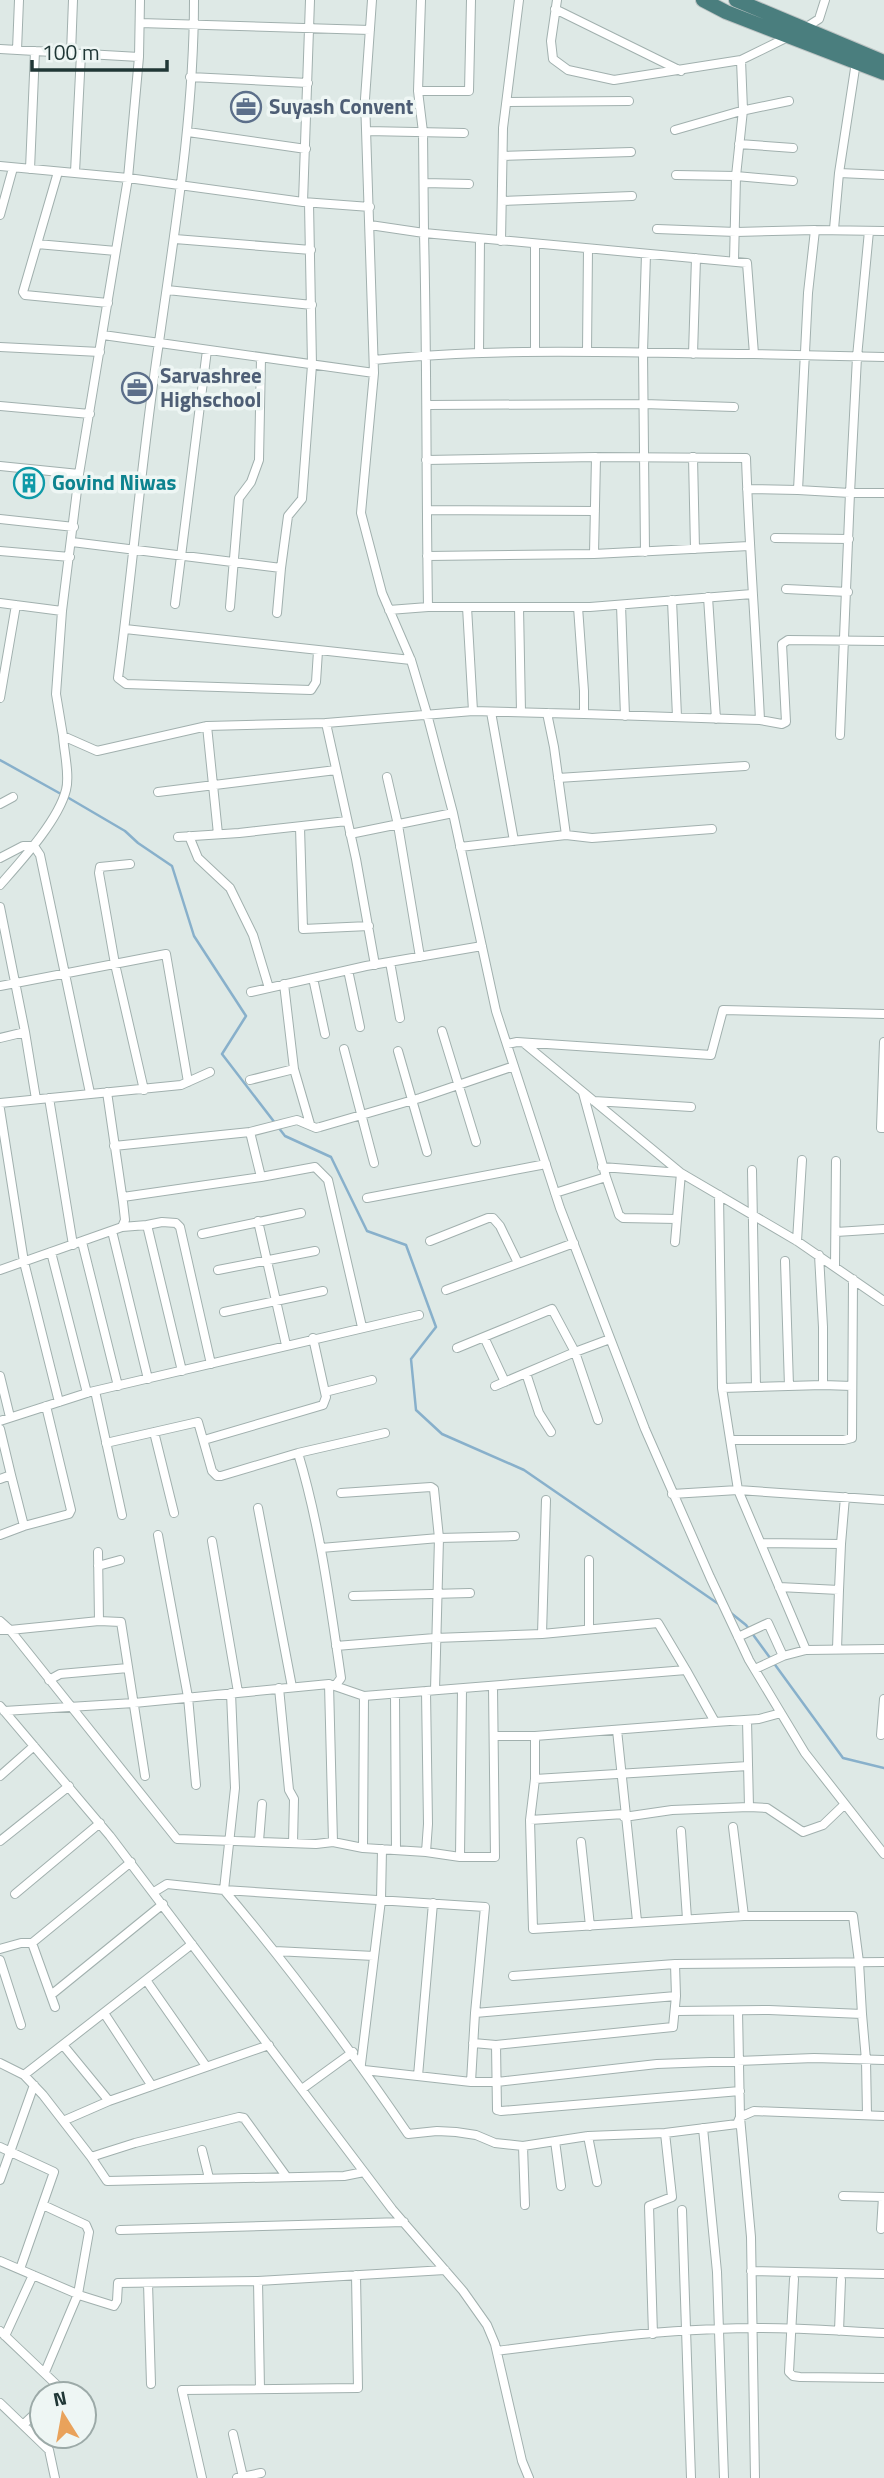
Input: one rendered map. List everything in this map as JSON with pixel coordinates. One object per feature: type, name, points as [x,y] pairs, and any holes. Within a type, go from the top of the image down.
[{"type":"highway","points":[[703,0],[726,12],[797,32],[884,62]]},
{"type":"highway","points":[[736,0],[856,62],[884,73]]},
{"type":"street","points":[[17,50],[19,0]]},
{"type":"street","points":[[71,53],[73,0]]},
{"type":"street","points":[[0,885],[34,846],[61,803],[66,788],[63,736],[56,694],[62,611],[79,474],[128,178],[139,57],[140,0]]},
{"type":"street","points":[[194,0],[188,132],[182,186],[158,343],[118,678],[126,684],[311,690],[316,682],[318,651]]},
{"type":"street","points":[[277,613],[288,516],[302,499],[312,365],[311,250],[306,202],[310,0]]},
{"type":"street","points":[[372,0],[365,99],[374,373],[361,513],[382,593],[411,660],[427,714],[453,813],[496,1010],[555,1193],[610,1339],[673,1494],[721,1600],[742,1635],[755,1669],[805,1753],[884,1854]]},
{"type":"street","points":[[421,0],[418,91],[423,132],[424,183],[428,607]]},
{"type":"street","points":[[418,91],[469,92],[471,0]]},
{"type":"street","points":[[501,240],[507,102],[520,0]]},
{"type":"street","points":[[681,71],[556,4],[551,40],[553,59],[568,70],[614,80],[681,71],[741,61],[819,19],[825,0]]},
{"type":"street","points":[[140,23],[370,30]]},
{"type":"street","points":[[0,50],[139,57]]},
{"type":"street","points":[[30,169],[35,51]]},
{"type":"street","points":[[75,172],[81,54]]},
{"type":"street","points":[[734,261],[736,176],[743,110],[741,61]]},
{"type":"street","points":[[834,229],[839,173],[856,62]]},
{"type":"street","points":[[190,77],[308,83]]},
{"type":"street","points":[[507,102],[629,101]]},
{"type":"street","points":[[675,130],[743,110],[789,101]]},
{"type":"street","points":[[367,131],[464,133]]},
{"type":"street","points":[[188,132],[306,149]]},
{"type":"street","points":[[739,144],[793,148]]},
{"type":"street","points":[[503,156],[631,152]]},
{"type":"street","points":[[0,166],[75,172],[306,202],[370,207]]},
{"type":"street","points":[[0,215],[13,167]]},
{"type":"street","points":[[58,172],[23,290],[25,295],[108,303]]},
{"type":"street","points":[[839,173],[884,175]]},
{"type":"street","points":[[676,175],[793,181]]},
{"type":"street","points":[[424,183],[469,184]]},
{"type":"street","points":[[502,201],[632,196]]},
{"type":"street","points":[[370,225],[480,239],[747,262],[754,355]]},
{"type":"street","points":[[657,229],[736,232],[834,229],[884,232]]},
{"type":"street","points":[[798,490],[808,293],[814,230]]},
{"type":"street","points":[[840,735],[857,356],[869,231]]},
{"type":"street","points":[[175,239],[311,250]]},
{"type":"street","points":[[479,353],[480,239]]},
{"type":"street","points":[[37,244],[116,251]]},
{"type":"street","points":[[535,352],[536,244]]},
{"type":"street","points":[[587,352],[588,249]]},
{"type":"street","points":[[645,552],[643,352],[646,254]]},
{"type":"street","points":[[693,354],[696,258]]},
{"type":"street","points":[[167,290],[312,305]]},
{"type":"street","points":[[103,335],[374,373]]},
{"type":"street","points":[[0,347],[100,352]]},
{"type":"street","points":[[176,604],[207,350]]},
{"type":"street","points":[[374,360],[427,355],[535,352],[884,357]]},
{"type":"street","points":[[230,607],[239,498],[251,482],[259,460],[261,358]]},
{"type":"street","points":[[428,405],[644,404],[734,407]]},
{"type":"street","points":[[0,407],[90,414]]},
{"type":"street","points":[[594,554],[596,457]]},
{"type":"street","points":[[693,457],[695,549]]},
{"type":"street","points":[[426,460],[746,458],[760,720]]},
{"type":"street","points":[[0,466],[79,474]]},
{"type":"street","points":[[747,489],[884,493]]},
{"type":"street","points":[[427,510],[595,511]]},
{"type":"street","points":[[0,519],[74,527]]},
{"type":"street","points":[[775,538],[849,539]]},
{"type":"street","points":[[72,542],[281,568]]},
{"type":"street","points":[[427,556],[594,554],[749,546]]},
{"type":"street","points":[[0,551],[70,557]]},
{"type":"street","points":[[786,589],[848,592]]},
{"type":"street","points":[[389,610],[428,607],[578,607],[752,594]]},
{"type":"street","points":[[708,597],[716,719]]},
{"type":"street","points":[[672,600],[677,718]]},
{"type":"street","points":[[0,603],[62,611]]},
{"type":"street","points":[[0,698],[16,605]]},
{"type":"street","points":[[621,605],[625,716]]},
{"type":"street","points":[[467,607],[473,711]]},
{"type":"street","points":[[519,607],[521,712]]},
{"type":"street","points":[[578,607],[584,714]]},
{"type":"street","points":[[125,629],[411,660]]},
{"type":"street","points":[[63,736],[97,751],[207,726],[326,723],[473,711],[760,720],[782,724],[786,722],[782,644],[788,640],[884,641]]},
{"type":"street","points":[[491,712],[514,841]]},
{"type":"street","points":[[547,713],[566,835]]},
{"type":"street","points":[[326,723],[375,965]]},
{"type":"street","points":[[207,726],[218,834]]},
{"type":"street","points":[[558,778],[745,766]]},
{"type":"street","points":[[158,792],[337,770]]},
{"type":"street","points":[[387,777],[398,825],[420,957]]},
{"type":"street","points":[[0,804],[13,797]]},
{"type":"street","points":[[350,834],[453,813]]},
{"type":"street","points":[[178,837],[347,821]]},
{"type":"street","points":[[300,827],[303,929],[369,926]]},
{"type":"street","points":[[460,847],[566,835],[592,838],[712,829]]},
{"type":"street","points":[[189,836],[198,858],[230,888],[253,934],[270,988]]},
{"type":"street","points":[[0,858],[23,846],[34,846]]},
{"type":"street","points":[[34,846],[40,855],[90,1093]]},
{"type":"street","points":[[130,864],[100,867],[99,873],[115,964],[144,1090]]},
{"type":"street","points":[[0,907],[36,1099]]},
{"type":"street","points":[[251,992],[348,970],[482,946]]},
{"type":"street","points":[[0,986],[166,954],[188,1082]]},
{"type":"street","points":[[390,962],[400,1018]]},
{"type":"street","points":[[348,970],[360,1027]]},
{"type":"street","points":[[313,978],[325,1034]]},
{"type":"street","points":[[284,984],[294,1069],[310,1124]]},
{"type":"street","points":[[507,1044],[517,1042],[711,1055],[723,1010],[884,1014]]},
{"type":"street","points":[[442,1031],[476,1142]]},
{"type":"street","points":[[0,1038],[25,1032]]},
{"type":"street","points":[[884,1042],[881,1128],[884,1128]]},
{"type":"street","points":[[525,1044],[681,1173],[797,1241],[884,1301]]},
{"type":"street","points":[[344,1049],[374,1163]]},
{"type":"street","points":[[398,1051],[427,1152]]},
{"type":"street","points":[[114,1146],[250,1132],[297,1120],[320,1127],[414,1100],[514,1066]]},
{"type":"street","points":[[250,1080],[294,1069]]},
{"type":"street","points":[[0,1103],[181,1085],[210,1072]]},
{"type":"street","points":[[107,1092],[123,1197],[125,1220],[122,1227]]},
{"type":"street","points":[[583,1093],[602,1167],[619,1215],[622,1218],[677,1219]]},
{"type":"street","points":[[49,1098],[73,1245]]},
{"type":"street","points":[[594,1101],[691,1107]]},
{"type":"street","points":[[0,1109],[24,1262],[59,1402]]},
{"type":"street","points":[[250,1132],[261,1177]]},
{"type":"street","points":[[797,1241],[802,1160]]},
{"type":"street","points":[[835,1266],[836,1161]]},
{"type":"street","points":[[367,1198],[546,1164]]},
{"type":"street","points":[[123,1197],[315,1167],[328,1180],[362,1327]]},
{"type":"street","points":[[602,1167],[681,1173]]},
{"type":"street","points":[[752,1170],[756,1387]]},
{"type":"street","points":[[675,1242],[681,1173]]},
{"type":"street","points":[[555,1193],[606,1177]]},
{"type":"street","points":[[719,1195],[722,1388],[738,1490],[806,1650]]},
{"type":"street","points":[[202,1234],[301,1213]]},
{"type":"street","points":[[430,1241],[493,1218],[500,1226],[517,1264]]},
{"type":"street","points":[[258,1221],[286,1345]]},
{"type":"street","points":[[0,1270],[122,1227],[176,1223],[180,1227],[211,1364]]},
{"type":"street","points":[[147,1225],[182,1371]]},
{"type":"street","points":[[836,1232],[884,1229]]},
{"type":"street","points":[[112,1231],[148,1379]]},
{"type":"street","points":[[82,1242],[118,1386]]},
{"type":"street","points":[[446,1290],[574,1243]]},
{"type":"street","points":[[218,1270],[315,1251]]},
{"type":"street","points":[[51,1252],[106,1443],[122,1515]]},
{"type":"street","points":[[819,1255],[823,1385]]},
{"type":"street","points":[[785,1261],[789,1386]]},
{"type":"street","points":[[732,1440],[844,1440],[852,1437],[853,1279]]},
{"type":"street","points":[[224,1312],[323,1291]]},
{"type":"street","points":[[457,1348],[552,1309],[575,1352],[598,1420]]},
{"type":"street","points":[[0,1421],[91,1392],[419,1315]]},
{"type":"street","points":[[484,1337],[505,1382]]},
{"type":"street","points":[[204,1440],[319,1408],[325,1401],[325,1392],[313,1338]]},
{"type":"street","points":[[495,1386],[610,1339]]},
{"type":"street","points":[[526,1373],[539,1413],[551,1432]]},
{"type":"street","points":[[0,1377],[10,1417]]},
{"type":"street","points":[[325,1392],[372,1380]]},
{"type":"street","points":[[722,1388],[852,1386]]},
{"type":"street","points":[[0,1535],[69,1514],[71,1510],[46,1406]]},
{"type":"street","points":[[106,1443],[195,1421],[199,1423],[212,1471],[217,1476],[298,1453],[385,1433]]},
{"type":"street","points":[[0,1429],[24,1526]]},
{"type":"street","points":[[154,1432],[174,1513]]},
{"type":"street","points":[[298,1453],[311,1496],[321,1548],[341,1678],[332,1685]]},
{"type":"street","points":[[0,1479],[11,1475]]},
{"type":"street","points":[[341,1493],[430,1487],[435,1491],[439,1538],[438,1593],[430,1691],[426,1852]]},
{"type":"street","points":[[673,1494],[738,1490],[884,1500]]},
{"type":"street","points":[[837,1649],[845,1497]]},
{"type":"street","points":[[542,1634],[546,1500]]},
{"type":"street","points":[[258,1508],[292,1687]]},
{"type":"street","points":[[158,1535],[188,1697],[196,1785]]},
{"type":"street","points":[[321,1548],[439,1538],[515,1536]]},
{"type":"street","points":[[212,1541],[234,1693],[235,1788],[224,1890],[353,2052],[408,2134],[456,2132],[476,2135],[495,2143],[523,2146],[588,2136],[665,2133],[737,2124],[740,2116],[754,2111],[884,2116]]},
{"type":"street","points":[[761,1543],[841,1544]]},
{"type":"street","points":[[97,1552],[99,1621]]},
{"type":"street","points":[[98,1566],[120,1560]]},
{"type":"street","points":[[589,1560],[589,1629]]},
{"type":"street","points":[[779,1587],[839,1590]]},
{"type":"street","points":[[353,1596],[470,1593]]},
{"type":"street","points":[[0,1621],[177,1839],[333,1842],[363,1848],[460,1857],[495,1857],[493,1687]]},
{"type":"street","points":[[5,1630],[99,1621],[121,1622],[145,1776]]},
{"type":"street","points":[[336,1646],[435,1638],[542,1634],[658,1623],[715,1722]]},
{"type":"street","points":[[742,1635],[768,1623],[780,1657]]},
{"type":"street","points":[[755,1669],[780,1657],[806,1650],[884,1649]]},
{"type":"street","points":[[49,1680],[60,1675],[128,1668]]},
{"type":"street","points":[[2,1708],[134,1703],[332,1685],[363,1696],[686,1670]]},
{"type":"street","points":[[332,1685],[333,1842]]},
{"type":"street","points":[[279,1688],[289,1790],[294,1799],[293,1843]]},
{"type":"street","points":[[460,1857],[461,1689]]},
{"type":"street","points":[[395,1693],[396,1850]]},
{"type":"street","points":[[363,1696],[363,1848]]},
{"type":"street","points":[[881,1735],[884,1699]]},
{"type":"street","points":[[2,1708],[131,1862],[364,2172],[463,2291],[487,2325],[497,2351],[520,2455],[529,2478]]},
{"type":"street","points":[[494,1736],[535,1736],[747,1720],[781,1713]]},
{"type":"street","points":[[747,1720],[749,1807]]},
{"type":"street","points":[[617,1730],[637,1921]]},
{"type":"street","points":[[535,1736],[535,1779],[530,1820],[533,1928],[744,1916],[853,1916],[866,2060],[867,2115]]},
{"type":"street","points":[[0,1776],[34,1746]]},
{"type":"street","points":[[535,1779],[748,1766]]},
{"type":"street","points":[[0,1841],[69,1786]]},
{"type":"street","points":[[259,1841],[262,1804]]},
{"type":"street","points":[[530,1820],[749,1807],[767,1808],[803,1832],[822,1825],[845,1804]]},
{"type":"street","points":[[15,1894],[100,1823]]},
{"type":"street","points":[[733,1827],[744,1916]]},
{"type":"street","points":[[681,1830],[687,1919]]},
{"type":"street","points":[[581,1842],[590,1926]]},
{"type":"street","points":[[362,2067],[381,1900],[382,1849]]},
{"type":"street","points":[[0,1950],[21,1943],[32,1943],[131,1862]]},
{"type":"street","points":[[154,1892],[167,1884],[485,1907],[471,2082]]},
{"type":"street","points":[[418,2076],[433,1903]]},
{"type":"street","points":[[51,1995],[163,1905]]},
{"type":"street","points":[[32,1943],[55,2007]]},
{"type":"street","points":[[24,2075],[192,1944]]},
{"type":"street","points":[[275,1951],[374,1956]]},
{"type":"street","points":[[0,1960],[21,2025]]},
{"type":"street","points":[[513,1976],[675,1964],[884,1962]]},
{"type":"street","points":[[473,2043],[496,2045],[673,2027],[676,2011],[675,1964]]},
{"type":"street","points":[[146,1980],[206,2066]]},
{"type":"street","points":[[475,2013],[676,1996]]},
{"type":"street","points":[[676,2011],[769,2010],[862,2014]]},
{"type":"street","points":[[738,2011],[740,2116],[751,2237],[755,2478]]},
{"type":"street","points":[[104,2012],[152,2086]]},
{"type":"street","points":[[63,2045],[109,2101]]},
{"type":"street","points":[[63,2121],[109,2101],[269,2045]]},
{"type":"street","points":[[496,2045],[497,2110],[740,2091]]},
{"type":"street","points":[[302,2089],[353,2052]]},
{"type":"street","points":[[362,2067],[471,2082],[497,2082],[630,2066],[740,2060],[884,2060]]},
{"type":"street","points":[[0,2063],[24,2075],[34,2085],[107,2181],[344,2176],[364,2172]]},
{"type":"street","points":[[0,2180],[34,2085]]},
{"type":"street","points":[[91,2157],[239,2117],[244,2118],[286,2176]]},
{"type":"street","points":[[703,2128],[718,2272],[724,2478]]},
{"type":"street","points":[[653,2334],[649,2206],[672,2197],[665,2133]]},
{"type":"street","points":[[588,2136],[597,2182]]},
{"type":"street","points":[[555,2141],[561,2186]]},
{"type":"street","points":[[523,2146],[525,2205]]},
{"type":"street","points":[[0,2147],[54,2172],[20,2269]]},
{"type":"street","points":[[202,2150],[209,2178]]},
{"type":"street","points":[[843,2196],[883,2197],[881,2229]]},
{"type":"street","points":[[43,2204],[88,2228],[89,2236],[78,2294],[44,2372]]},
{"type":"street","points":[[682,2210],[691,2478]]},
{"type":"street","points":[[120,2230],[404,2222]]},
{"type":"street","points":[[0,2261],[114,2306],[118,2283],[258,2281],[445,2270]]},
{"type":"street","points":[[751,2271],[884,2274]]},
{"type":"street","points":[[33,2275],[3,2333],[51,2380]]},
{"type":"street","points":[[202,2478],[182,2390],[358,2388],[356,2275]]},
{"type":"street","points":[[794,2278],[788,2368],[793,2376],[884,2378]]},
{"type":"street","points":[[839,2332],[841,2280]]},
{"type":"street","points":[[258,2281],[260,2389]]},
{"type":"street","points":[[149,2283],[152,2384]]},
{"type":"street","points":[[497,2351],[611,2336],[718,2329],[884,2333]]},
{"type":"street","points":[[1,2405],[49,2450],[55,2478]]},
{"type":"street","points":[[24,2424],[28,2420]]},
{"type":"street","points":[[233,2434],[240,2477],[261,2473]]},
{"type":"waterway","points":[[0,760],[61,794]]},
{"type":"waterway","points":[[67,797],[125,831],[172,866],[194,936],[246,1016],[222,1054],[285,1136],[331,1157],[367,1231],[406,1245],[436,1327],[411,1359],[416,1410],[442,1434],[524,1470],[720,1605]]},
{"type":"waterway","points":[[731,1613],[746,1625],[843,1758],[884,1768]]},
{"type":"place","name":"Suyash Convent","points":[[246,107]]},
{"type":"place","name":"Sarvashree Highschool","points":[[137,388]]},
{"type":"place","name":"Govind Niwas","points":[[29,483]]}]
